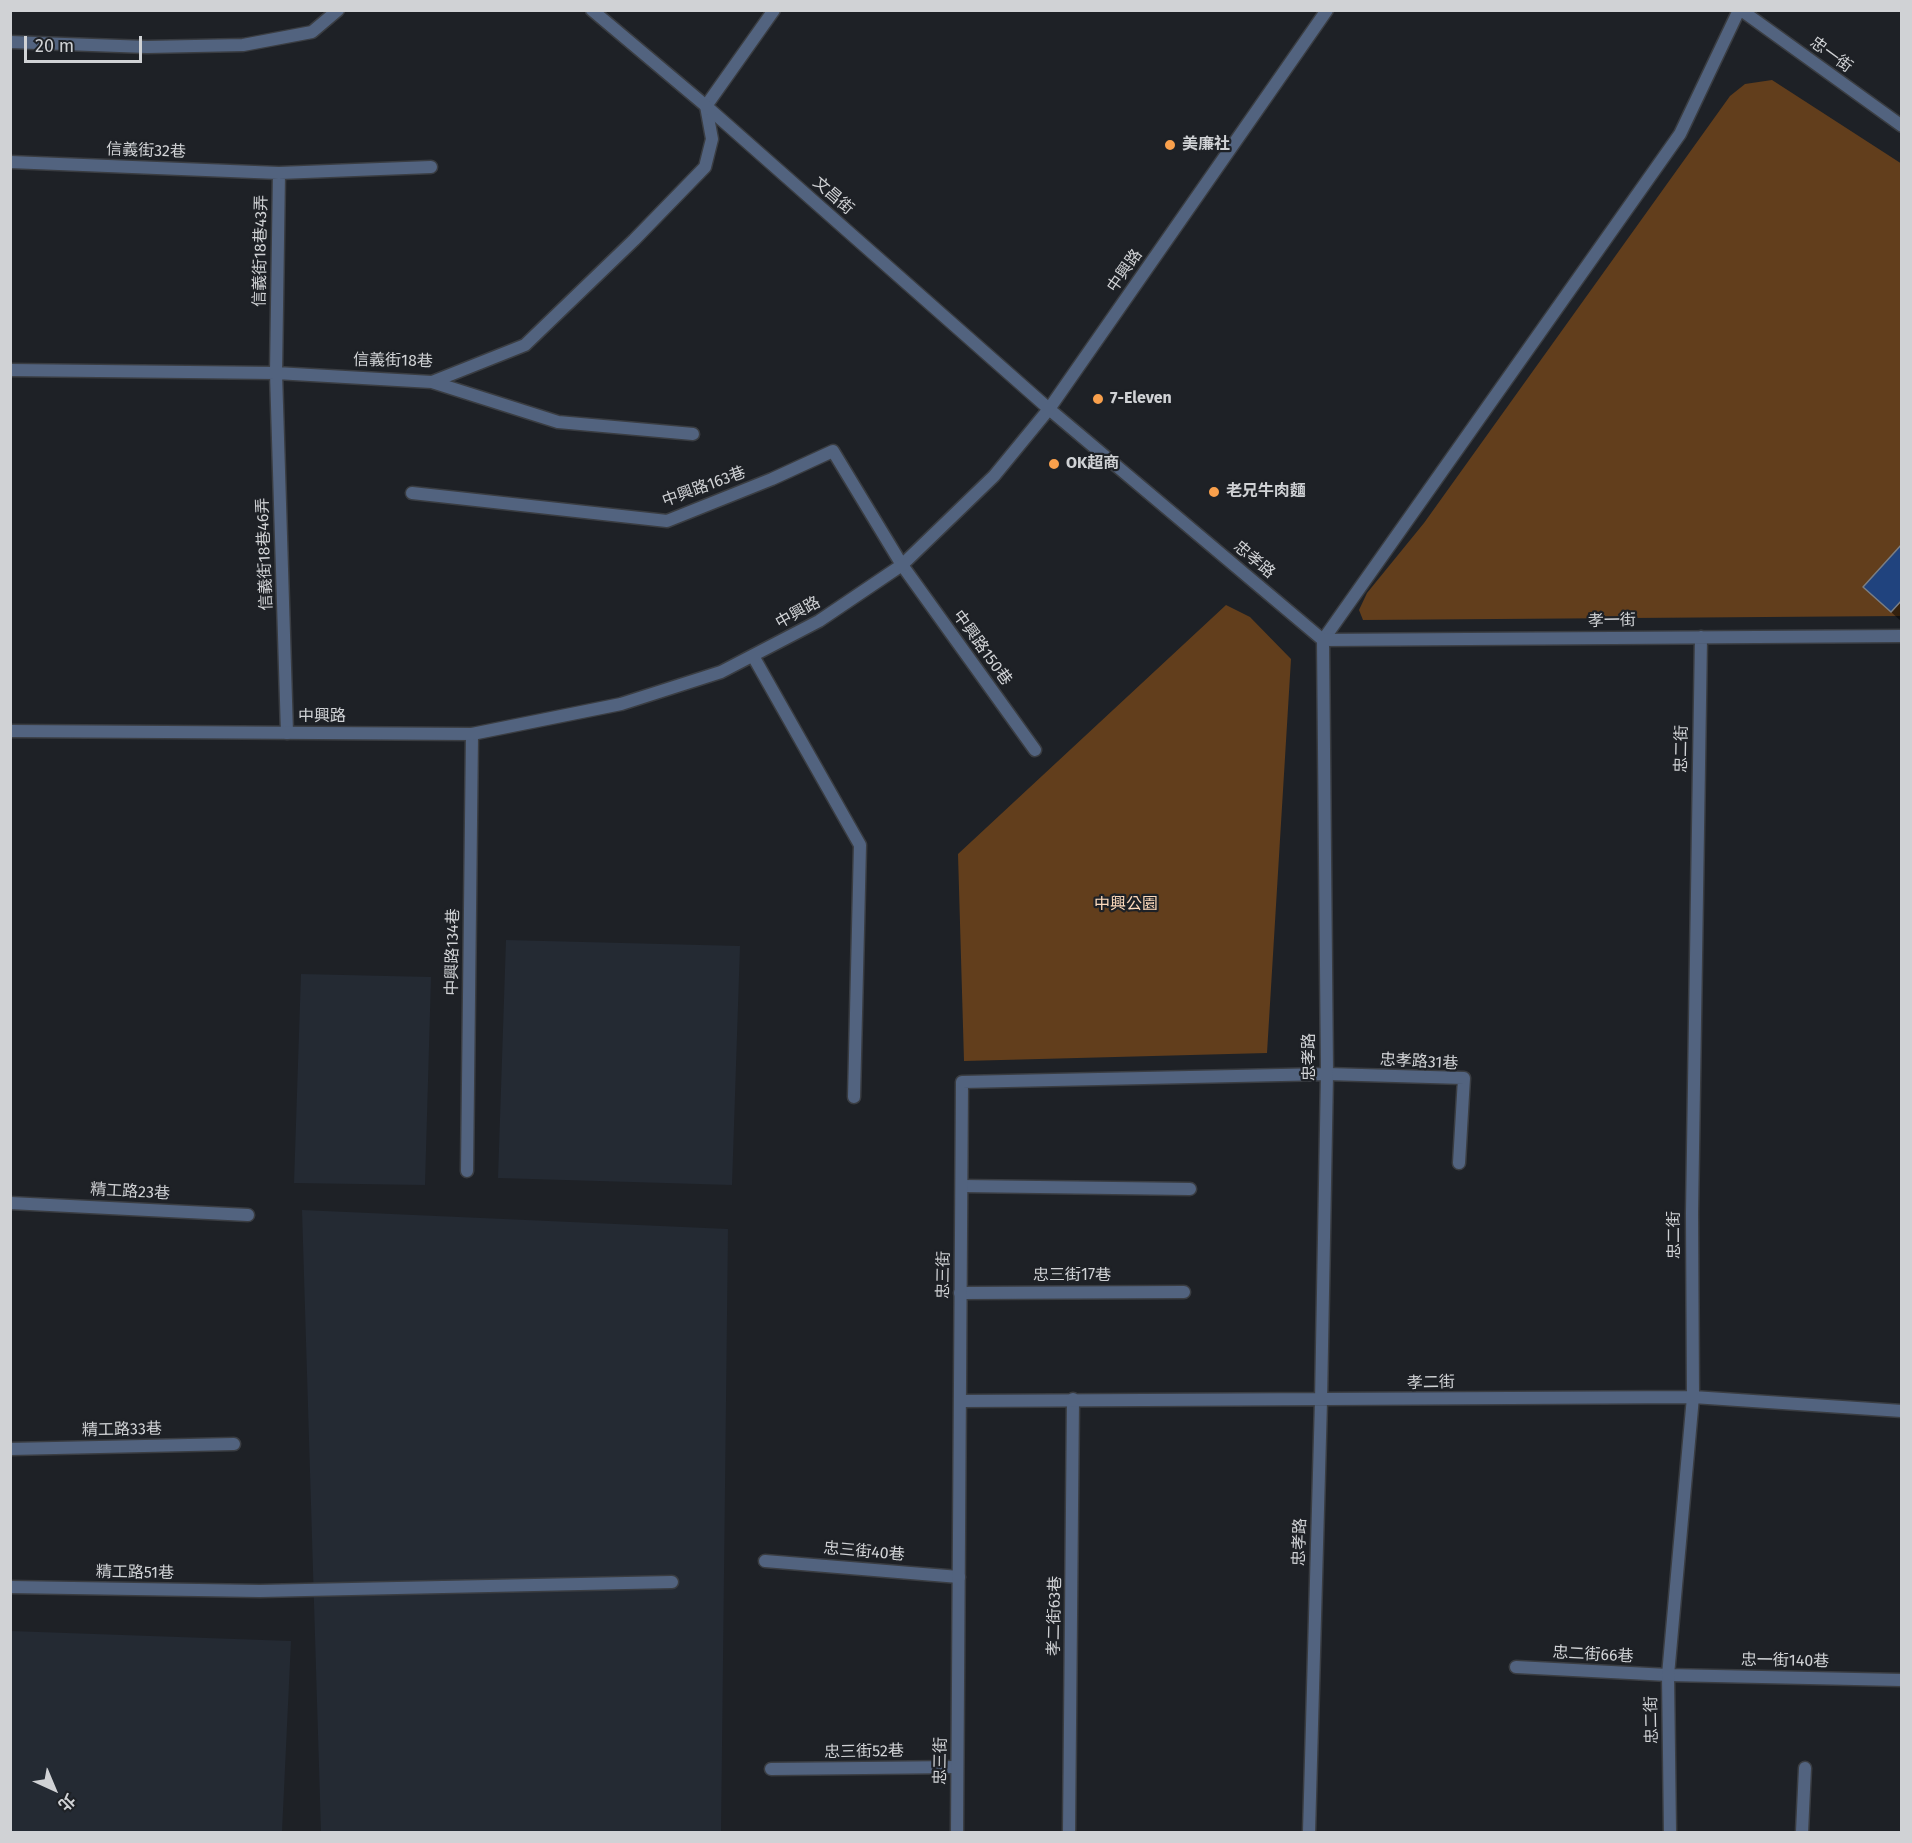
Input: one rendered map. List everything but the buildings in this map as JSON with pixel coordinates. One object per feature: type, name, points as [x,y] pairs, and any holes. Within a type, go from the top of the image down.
[{"type":"street","points":[[10,42],[147,48],[243,45],[312,32],[338,10]]},
{"type":"street","name":"文昌街","points":[[592,10],[706,106],[1049,409]]},
{"type":"street","points":[[706,106],[774,10]]},
{"type":"street","name":"中興路","points":[[10,731],[472,734],[621,704],[721,672],[819,621],[902,565],[994,476],[1049,409],[1327,10]]},
{"type":"street","points":[[1323,640],[1680,134],[1740,10]]},
{"type":"street","name":"忠一街","points":[[1740,10],[1902,126]]},
{"type":"street","name":"信義街18巷","points":[[10,370],[276,373],[432,382],[525,345],[634,240],[705,167],[712,139],[706,106]]},
{"type":"street","name":"信義街32巷","points":[[10,162],[279,173]]},
{"type":"street","name":"信義街18巷43弄","points":[[276,373],[279,173],[431,167]]},
{"type":"street","name":"信義街18巷46弄","points":[[276,373],[287,733]]},
{"type":"street","points":[[432,382],[558,422],[693,434]]},
{"type":"street","name":"忠孝路","points":[[1049,409],[1323,640],[1327,1074],[1321,1401],[1308,1833]]},
{"type":"street","name":"中興路163巷","points":[[412,493],[667,521],[772,479],[833,451],[902,565]]},
{"type":"street","name":"中興路150巷","points":[[902,565],[1035,750]]},
{"type":"street","name":"孝一街","points":[[1323,640],[1902,636]]},
{"type":"street","name":"忠二街","points":[[1670,1833],[1668,1675],[1693,1397],[1692,1202],[1701,637]]},
{"type":"street","points":[[753,656],[860,845],[854,1097]]},
{"type":"street","name":"中興路134巷","points":[[467,1170],[472,734]]},
{"type":"street","name":"忠孝路31巷","points":[[1327,1074],[1464,1078],[1459,1163]]},
{"type":"street","name":"忠三街","points":[[957,1833],[962,1083],[1327,1074]]},
{"type":"street","points":[[962,1186],[1190,1189]]},
{"type":"street","name":"精工路23巷","points":[[10,1203],[248,1215]]},
{"type":"street","name":"忠三街17巷","points":[[960,1293],[1184,1292]]},
{"type":"street","name":"孝二街","points":[[961,1401],[1073,1399],[1321,1401],[1693,1397],[1902,1411]]},
{"type":"street","name":"孝二街63巷","points":[[1069,1833],[1073,1399]]},
{"type":"street","name":"精工路33巷","points":[[10,1449],[234,1444]]},
{"type":"street","name":"忠三街40巷","points":[[765,1561],[960,1577]]},
{"type":"street","name":"精工路51巷","points":[[10,1587],[260,1591],[672,1582]]},
{"type":"street","name":"忠二街66巷","points":[[1516,1667],[1668,1675]]},
{"type":"street","name":"忠一街140巷","points":[[1668,1675],[1902,1680]]},
{"type":"street","name":"忠三街52巷","points":[[771,1769],[957,1767]]},
{"type":"street","points":[[1803,1833],[1805,1768]]},
{"type":"shaded area","points":[[506,940],[740,946],[732,1185],[498,1178]]},
{"type":"shaded area","points":[[301,974],[431,977],[425,1185],[294,1183]]},
{"type":"shaded area","points":[[302,1210],[728,1229],[721,1832],[321,1832]]},
{"type":"shaded area","points":[[11,1631],[291,1641],[282,1832],[11,1832]]},
{"type":"green space","points":[[1772,80],[1902,164],[1901,616],[1363,620],[1359,610],[1367,593],[1424,523],[1730,96],[1745,84]]},
{"type":"green space","name":"中興公園","points":[[1226,605],[1250,617],[1291,659],[1267,1053],[964,1061],[958,854]]},
{"type":"place","name":"美廉社","points":[[1170,145]]},
{"type":"place","name":"7-Eleven","points":[[1098,399]]},
{"type":"place","name":"OK超商","points":[[1054,464]]},
{"type":"place","name":"老兄牛肉麵","points":[[1214,492]]}]
